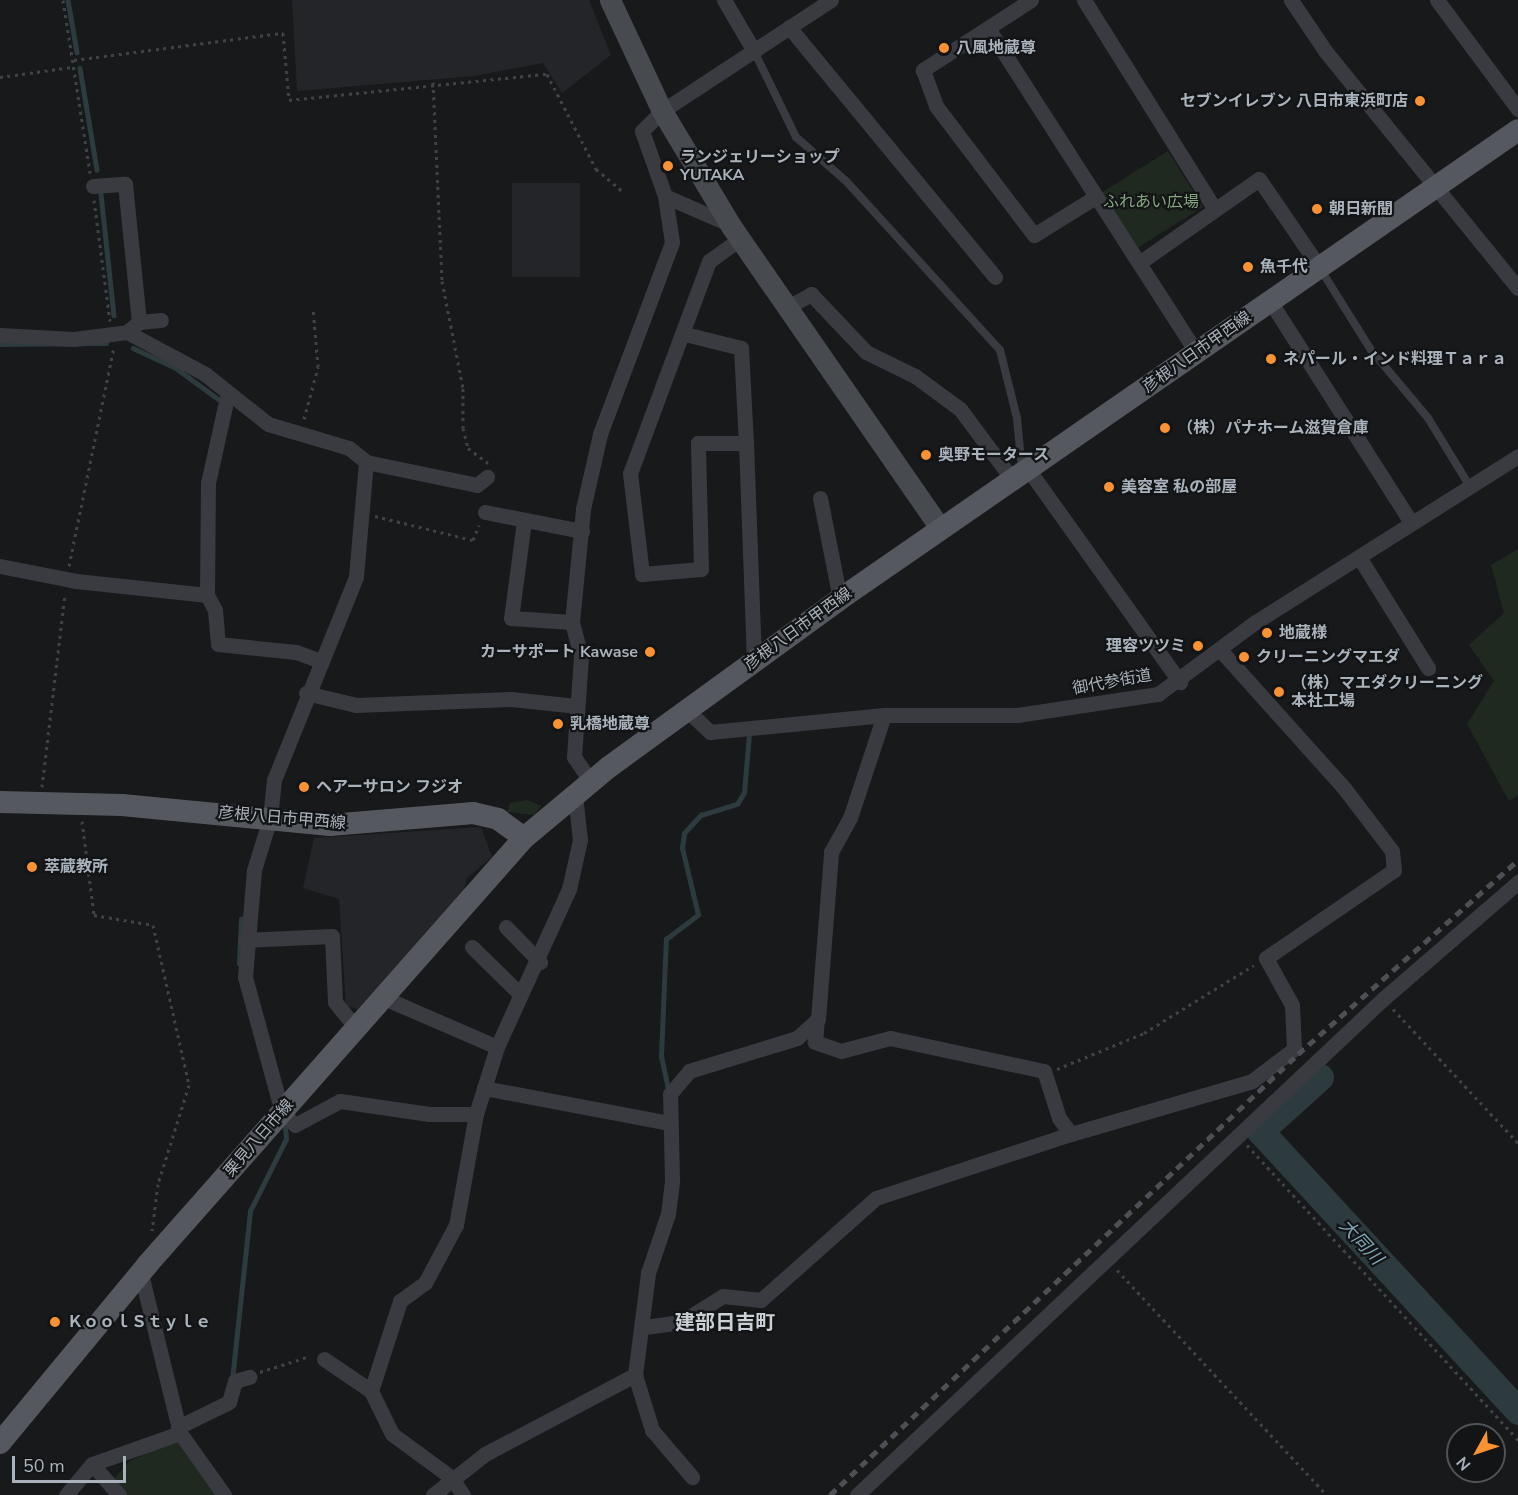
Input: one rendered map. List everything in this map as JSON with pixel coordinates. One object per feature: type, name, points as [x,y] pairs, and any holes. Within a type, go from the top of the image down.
[{"type":"main road","name":"彦根八日市甲西線","points":[[0,802],[80,804],[270,818],[330,825],[472,813],[498,819],[524,838],[583,788],[754,660],[940,528],[1518,130]]},
{"type":"main road","name":"栗見八日市線","points":[[0,1443],[144,1270],[524,838]]},
{"type":"street","points":[[610,0],[662,111],[736,232],[786,308],[940,528]]},
{"type":"street","points":[[724,0],[754,51]]},
{"type":"street","points":[[371,1391],[400,1301],[425,1283],[456,1225],[476,1113],[497,1047],[518,992],[540,962],[569,889],[580,840],[583,788],[574,757],[581,656],[572,622],[589,471],[672,242],[665,196],[642,131],[662,111],[789,27],[816,5],[831,0]]},
{"type":"street","points":[[1031,0],[923,70],[936,106],[1034,236],[1094,198]]},
{"type":"street","points":[[1084,0],[1214,208]]},
{"type":"street","points":[[1291,0],[1326,52],[1439,186],[1518,288]]},
{"type":"street","points":[[1437,0],[1518,109]]},
{"type":"street","points":[[789,27],[995,277]]},
{"type":"street","points":[[988,28],[1094,198],[1197,353]]},
{"type":"street","points":[[1139,263],[1214,208],[1259,179],[1320,268]]},
{"type":"street","points":[[93,186],[125,184],[128,329]]},
{"type":"street","points":[[665,196],[736,232]]},
{"type":"street","points":[[736,232],[709,261],[685,334],[630,473],[642,574],[700,569],[698,443],[746,443]]},
{"type":"street","points":[[786,308],[811,294],[866,352],[915,376],[960,409],[1020,474],[1180,682]]},
{"type":"street","points":[[1270,301],[1410,521]]},
{"type":"street","points":[[0,335],[74,339],[161,320]]},
{"type":"street","points":[[128,329],[205,374],[268,424],[349,448],[366,462],[477,485],[487,477]]},
{"type":"street","points":[[685,334],[741,348],[754,660]]},
{"type":"street","points":[[228,393],[208,483],[207,595],[215,609],[218,644],[296,652],[318,660]]},
{"type":"street","name":"御代参街道","points":[[687,710],[710,732],[884,715],[1017,715],[1158,694],[1180,682],[1220,650],[1410,521],[1518,456]]},
{"type":"street","points":[[366,462],[356,577],[318,660],[274,780],[270,818],[254,870],[245,940],[245,977],[282,1112],[296,1125],[340,1101],[429,1114],[476,1113]]},
{"type":"street","points":[[820,498],[840,599]]},
{"type":"street","points":[[485,512],[582,531]]},
{"type":"street","points":[[524,521],[512,618],[572,622]]},
{"type":"street","points":[[1359,557],[1395,622],[1428,668]]},
{"type":"street","points":[[0,566],[207,595]]},
{"type":"street","points":[[645,1327],[681,1322],[723,1296],[761,1300],[876,1198],[1071,1134],[1252,1081],[1294,1049],[1292,1005],[1266,958],[1383,880],[1394,870],[1392,851],[1344,788],[1220,650]]},
{"type":"street","points":[[306,693],[356,705],[511,699],[576,706]]},
{"type":"street","points":[[884,715],[850,818],[831,852],[815,1042],[841,1051],[890,1038],[1044,1071],[1059,1118],[1071,1134]]},
{"type":"street","points":[[857,1495],[1383,999],[1518,882]]},
{"type":"street","points":[[506,927],[540,962]]},
{"type":"street","points":[[245,940],[332,936],[335,1002],[356,1028]]},
{"type":"street","points":[[472,947],[518,992]]},
{"type":"street","points":[[384,998],[497,1047]]},
{"type":"street","points":[[692,1477],[652,1430],[635,1375],[645,1327],[648,1273],[668,1214],[672,1179],[670,1094],[689,1071],[797,1038],[817,1019]]},
{"type":"street","points":[[484,1088],[669,1123]]},
{"type":"street","points":[[144,1270],[179,1430],[224,1495]]},
{"type":"street","points":[[324,1359],[371,1391],[392,1434],[452,1478],[464,1495]]},
{"type":"street","points":[[433,1495],[485,1454],[635,1375]]},
{"type":"street","points":[[66,1495],[92,1464],[179,1430],[229,1402],[235,1382],[249,1377]]},
{"type":"street","points":[[92,1464],[119,1495]]},
{"type":"lane","points":[[754,51],[796,137],[848,182],[1000,350],[1017,418],[1020,474]]},
{"type":"lane","points":[[1320,268],[1371,350],[1428,418],[1469,485]]},
{"type":"path","points":[[40,803],[67,576],[128,329],[110,323],[93,186],[63,0]]},
{"type":"path","points":[[74,60],[283,33],[289,100],[434,82],[547,74],[596,170],[623,192]]},
{"type":"path","points":[[0,77],[72,67]]},
{"type":"path","points":[[434,82],[442,281],[463,388],[463,428],[468,448],[488,462],[487,477]]},
{"type":"path","points":[[299,435],[318,367],[313,308]]},
{"type":"path","points":[[362,513],[473,540],[485,512]]},
{"type":"path","points":[[80,804],[94,915],[153,925],[189,1085],[158,1184],[144,1270]]},
{"type":"path","points":[[1044,1071],[1099,1056],[1144,1033],[1266,958]]},
{"type":"path","points":[[1383,999],[1518,1143]]},
{"type":"path","points":[[1238,1135],[1518,1440]]},
{"type":"path","points":[[1106,1258],[1327,1495]]},
{"type":"path","points":[[249,1377],[304,1355],[324,1359]]},
{"type":"shaded area","points":[[292,0],[589,0],[611,55],[562,93],[543,63],[474,76],[297,91]]},
{"type":"shaded area","points":[[512,183],[580,183],[580,277],[512,277]]},
{"type":"shaded area","points":[[481,827],[492,857],[467,878],[463,895],[361,1010],[346,1006],[339,899],[303,888],[314,838]]},
{"type":"green space","name":"ふれあい広場","points":[[1168,151],[1203,207],[1134,250],[1099,194]]},
{"type":"green space","points":[[1518,549],[1518,795],[1509,801],[1467,724],[1494,681],[1469,645],[1504,613],[1491,565]]},
{"type":"green space","points":[[528,800],[541,806],[534,815],[507,812],[510,803]]},
{"type":"green space","points":[[175,1439],[216,1495],[121,1495],[110,1483],[130,1461]]},
{"type":"waterway","points":[[68,0],[77,52]]},
{"type":"waterway","points":[[80,68],[97,170]]},
{"type":"waterway","points":[[101,194],[114,315]]},
{"type":"waterway","points":[[0,344],[106,343]]},
{"type":"waterway","points":[[133,348],[176,368],[218,399]]},
{"type":"waterway","points":[[668,1089],[661,1056],[666,939],[698,915],[682,848],[684,833],[701,815],[737,804],[744,793],[749,733]]},
{"type":"waterway","points":[[239,964],[241,919]]},
{"type":"waterway","name":"大同川","points":[[1320,1077],[1260,1131],[1518,1411]]},
{"type":"waterway","points":[[232,1380],[250,1211],[286,1139],[285,1128]]},
{"type":"railway","points":[[830,1495],[1298,1054],[1518,860]]},
{"type":"place","name":"八風地蔵尊","points":[[944,48]]},
{"type":"place","name":"セブンイレブン 八日市東浜町店","points":[[1420,101]]},
{"type":"place","name":"ランジェリーショップ YUTAKA","points":[[668,166]]},
{"type":"place","name":"朝日新聞","points":[[1317,209]]},
{"type":"place","name":"魚千代","points":[[1248,267]]},
{"type":"place","name":"ネパール・インド料理Ｔａｒａ","points":[[1271,359]]},
{"type":"place","name":"（株）パナホーム滋賀倉庫","points":[[1165,428]]},
{"type":"place","name":"奥野モータース","points":[[926,455]]},
{"type":"place","name":"美容室 私の部屋","points":[[1109,487]]},
{"type":"place","name":"地蔵様","points":[[1267,633]]},
{"type":"place","name":"理容ツツミ","points":[[1198,646]]},
{"type":"place","name":"カーサポート Kawase","points":[[650,652]]},
{"type":"place","name":"クリーニングマエダ","points":[[1244,657]]},
{"type":"place","name":"（株）マエダクリーニング 本社工場","points":[[1279,692]]},
{"type":"place","name":"乳橋地蔵尊","points":[[558,724]]},
{"type":"place","name":"ヘアーサロン フジオ","points":[[304,787]]},
{"type":"place","name":"萃蔵教所","points":[[32,867]]},
{"type":"place","name":"ＫｏｏｌＳｔｙｌｅ","points":[[55,1322]]},
{"type":"district","name":"建部日吉町","points":[[725,1322]]}]
